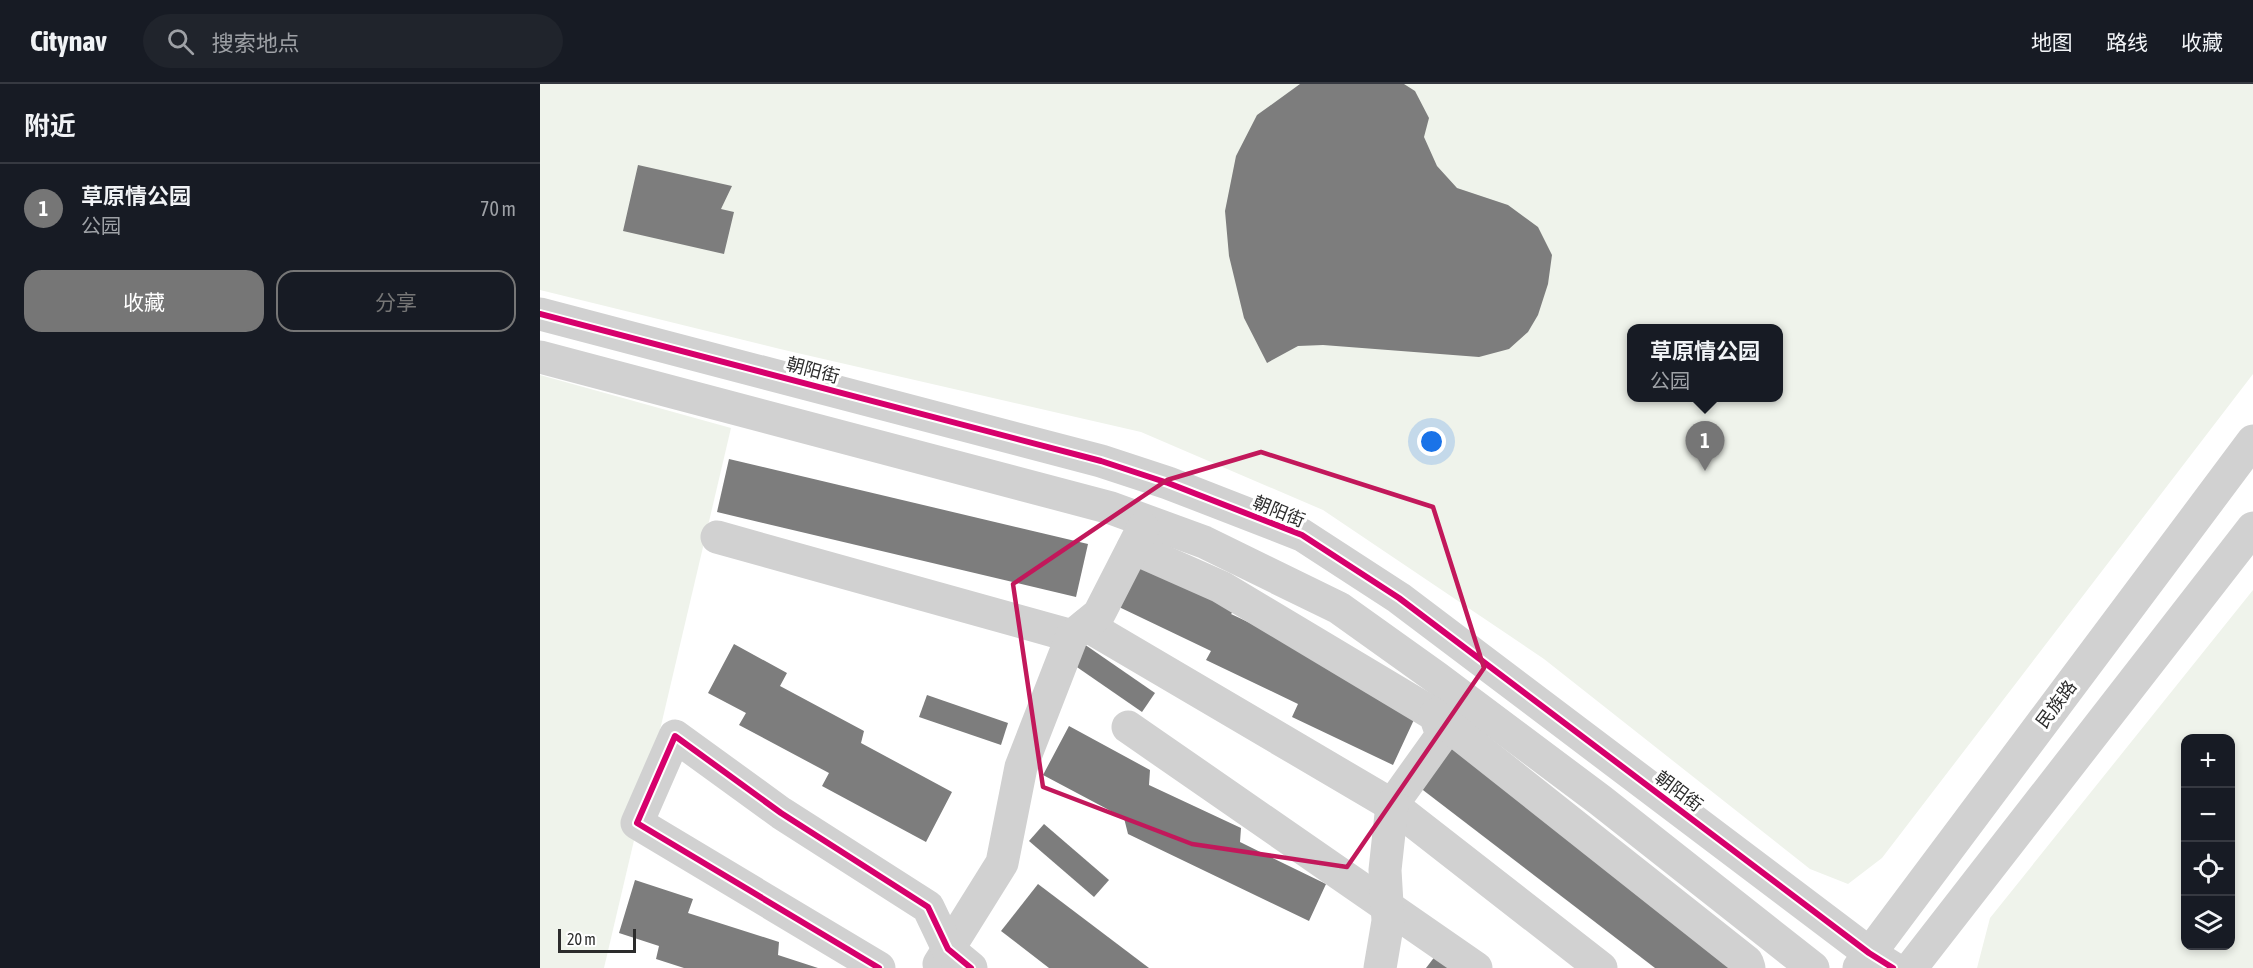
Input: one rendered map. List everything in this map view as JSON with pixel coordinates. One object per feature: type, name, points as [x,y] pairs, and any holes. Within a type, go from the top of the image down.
[{"type":"street","name":"朝阳街","points":[[540,314],[1101,461],[1168,483],[1302,535],[1399,598],[1874,963]]},
{"type":"street","points":[[540,357],[1111,508],[1139,535],[1221,587],[1435,715],[1747,962],[1749,968]]},
{"type":"street","name":"民族路","points":[[1874,963],[2253,441]]},
{"type":"street","points":[[1911,968],[2253,528]]},
{"type":"street","points":[[952,962],[1002,863],[1021,767],[1079,631],[1099,614],[1139,535]]},
{"type":"street","points":[[1139,535],[1204,542],[1339,608],[1600,800],[1813,968]]},
{"type":"street","points":[[717,537],[1079,631],[1392,805],[1601,968]]},
{"type":"street","points":[[1380,968],[1388,921],[1385,870],[1392,805],[1442,735],[1435,715]]},
{"type":"street","points":[[1128,726],[1476,968]]},
{"type":"street","points":[[879,968],[637,823],[675,736],[781,813],[928,907],[952,962]]},
{"type":"highlighted area","points":[[1261,452],[1433,507],[1484,668],[1347,867],[1192,844],[1043,787],[1013,584],[1167,480]]},
{"type":"shaded area","points":[[540,84],[2253,84],[2253,374],[1882,858],[1848,884],[1810,869],[1544,659],[1323,510],[1141,432],[780,349],[540,290]]},
{"type":"shaded area","points":[[540,375],[731,428],[604,968],[540,968]]},
{"type":"shaded area","points":[[2253,590],[2253,968],[1977,968],[1990,918]]},
{"type":"building","points":[[1300,84],[1404,84],[1415,91],[1429,118],[1424,137],[1437,166],[1457,188],[1508,205],[1538,227],[1552,255],[1548,284],[1538,315],[1528,332],[1509,349],[1479,357],[1323,345],[1298,346],[1267,363],[1244,318],[1229,256],[1225,211],[1236,156],[1257,115]]},
{"type":"building","points":[[638,165],[732,186],[721,209],[734,212],[724,254],[623,231]]},
{"type":"building","points":[[729,459],[1088,544],[1076,597],[717,512]]},
{"type":"building","points":[[1141,558],[1239,605],[1231,614],[1327,659],[1418,711],[1393,765],[1292,717],[1298,704],[1206,660],[1211,651],[1119,607]]},
{"type":"building","points":[[734,644],[787,673],[780,686],[864,731],[861,743],[952,792],[926,842],[822,786],[829,773],[739,725],[746,713],[708,693]]},
{"type":"building","points":[[1084,644],[1155,693],[1142,712],[1071,663]]},
{"type":"building","points":[[927,695],[1008,723],[1001,745],[919,717]]},
{"type":"building","points":[[1069,726],[1150,770],[1149,785],[1241,828],[1240,842],[1326,884],[1309,921],[1128,834],[1124,818],[1043,775]]},
{"type":"building","points":[[1450,747],[1737,968],[1655,968],[1419,787]]},
{"type":"building","points":[[1044,824],[1109,880],[1094,897],[1029,841]]},
{"type":"building","points":[[635,880],[693,899],[688,913],[779,942],[778,955],[818,968],[684,968],[656,959],[659,946],[619,933]]},
{"type":"building","points":[[1038,884],[1149,968],[1049,968],[1001,931]]},
{"type":"building","points":[[1436,955],[1452,968],[1426,968]]},
{"type":"cycle path","points":[[540,314],[1101,461],[1168,483],[1302,535],[1399,598],[1869,953],[1893,968]]},
{"type":"cycle path","points":[[879,968],[637,823],[675,736],[781,813],[928,907],[948,949],[971,968]]},
{"type":"place","name":"草原情公园","points":[[1705,471]]}]
